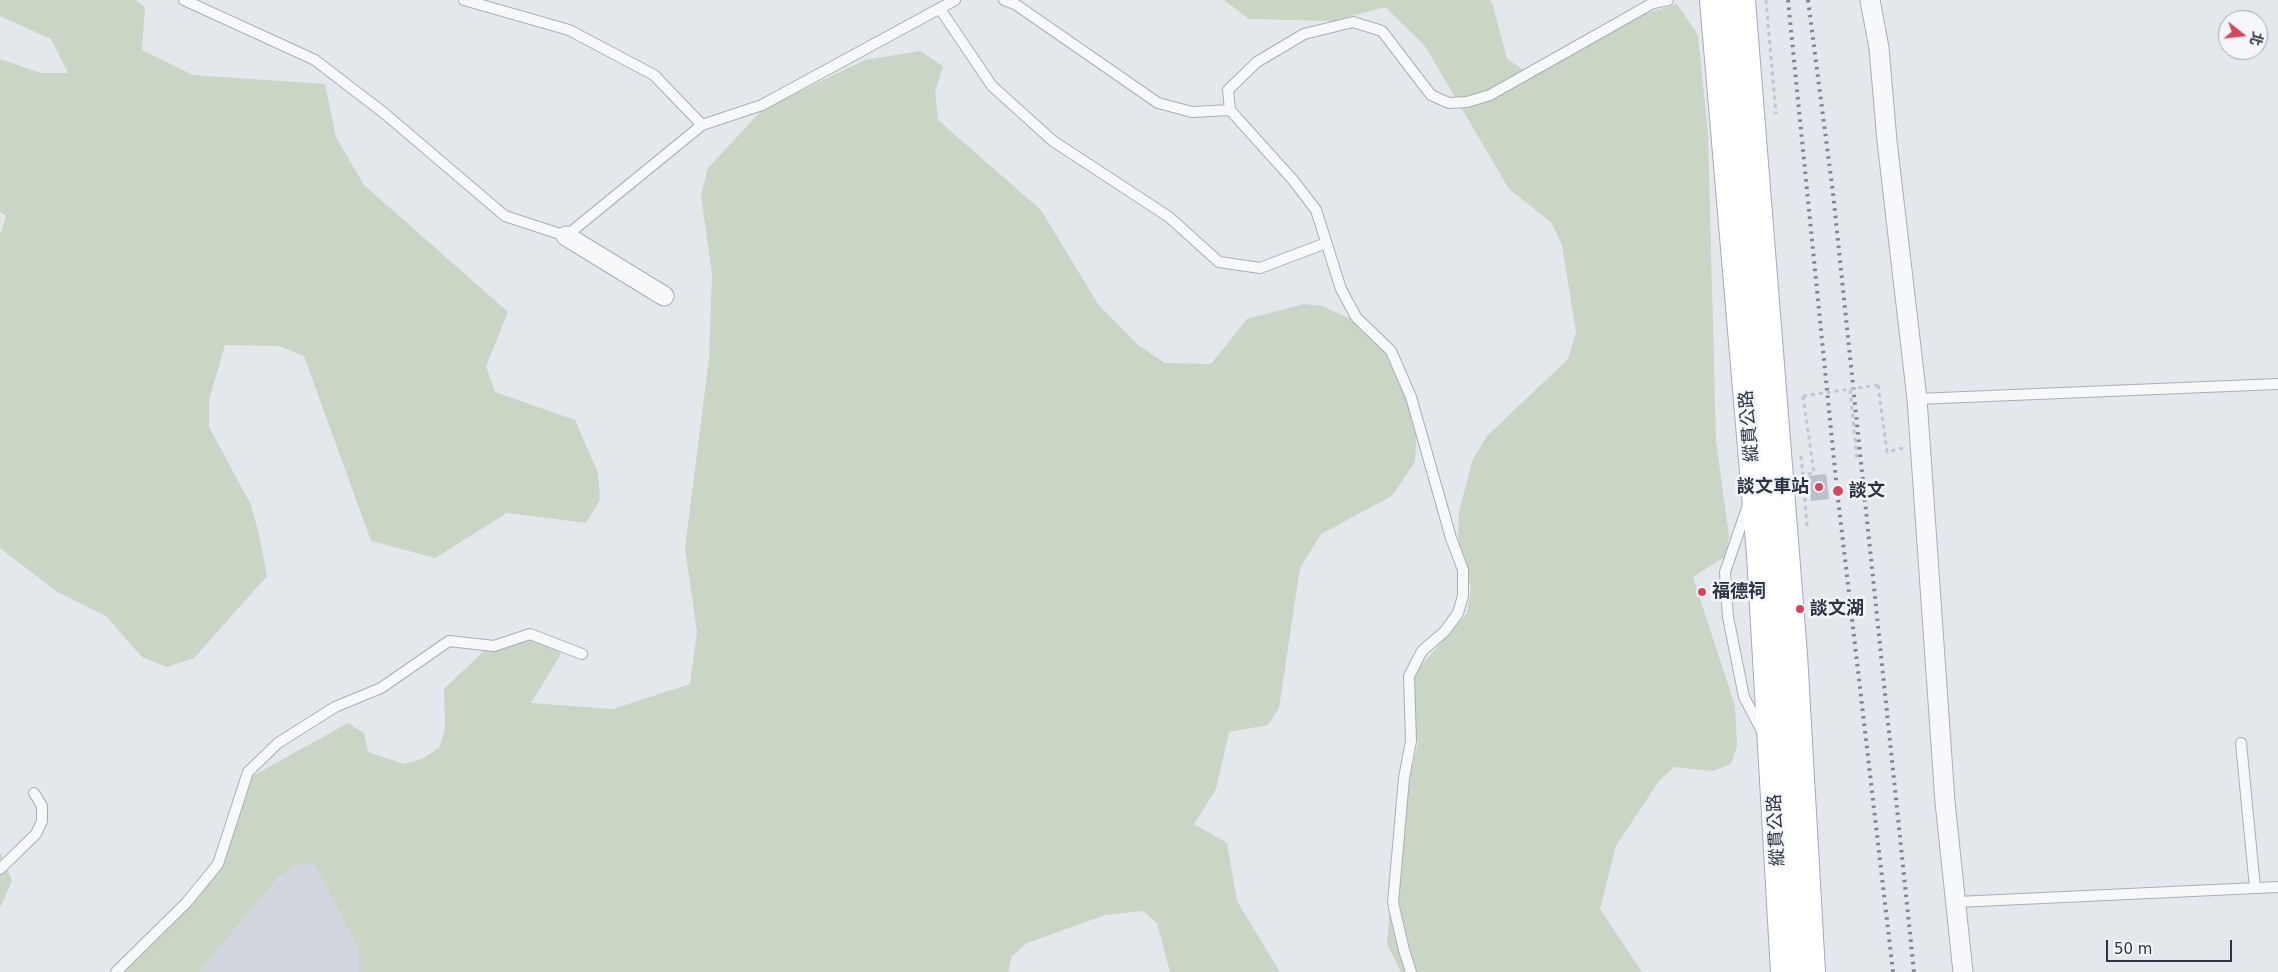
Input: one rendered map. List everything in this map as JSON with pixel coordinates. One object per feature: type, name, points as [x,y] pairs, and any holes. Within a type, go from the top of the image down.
[{"type":"main road","name":"縱貫公路","points":[[1714,0],[1755,482],[1773,555],[1793,654],[1812,972]]},
{"type":"main road","name":"縱貫公路","points":[[1741,0],[1773,555],[1773,752],[1785,972]]},
{"type":"street","points":[[1870,0],[1879,48],[1887,141],[1917,399],[1941,753],[1963,972]]},
{"type":"street","points":[[566,236],[664,296]]},
{"type":"lane","points":[[184,0],[316,60],[384,112],[505,216],[566,236],[702,125],[762,106],[954,0]]},
{"type":"lane","points":[[464,0],[569,30],[654,74],[702,125]]},
{"type":"lane","points":[[1004,0],[1015,4],[1158,103],[1192,112],[1230,110]]},
{"type":"lane","points":[[1411,972],[1393,903],[1404,778],[1411,741],[1409,676],[1422,650],[1445,631],[1458,613],[1463,596],[1463,570],[1411,397],[1391,351],[1356,317],[1341,289],[1316,210],[1293,180],[1230,110],[1228,90],[1257,62],[1304,34],[1353,22],[1382,31],[1431,95],[1449,103],[1467,102],[1490,95],[1653,3],[1668,0]]},
{"type":"lane","points":[[940,9],[992,86],[1053,140],[1169,217],[1219,262],[1260,268],[1326,243]]},
{"type":"lane","points":[[1917,399],[2278,384]]},
{"type":"lane","points":[[1755,482],[1725,572],[1728,616],[1744,697],[1773,752]]},
{"type":"lane","points":[[116,972],[187,902],[218,864],[248,772],[278,743],[335,707],[381,688],[450,641],[494,646],[530,634],[582,654]]},
{"type":"lane","points":[[2240,743],[2255,888]]},
{"type":"lane","points":[[0,870],[36,834],[42,821],[42,806],[34,792]]},
{"type":"lane","points":[[1957,902],[2278,887]]},
{"type":"path","points":[[1766,0],[1776,114]]},
{"type":"path","points":[[1806,532],[1804,475],[1814,473],[1802,396],[1878,385],[1887,452]]},
{"type":"path","points":[[1850,390],[1856,460]]},
{"type":"shaded area","points":[[314,862],[359,949],[359,972],[199,972],[277,879],[294,865]]},
{"type":"green space","points":[[0,0],[136,0],[145,7],[142,50],[193,75],[325,84],[336,137],[364,185],[508,312],[486,366],[495,392],[575,420],[598,473],[600,500],[586,523],[507,513],[435,558],[371,541],[304,356],[279,346],[225,345],[209,400],[209,427],[250,503],[258,530],[267,576],[194,658],[167,667],[142,657],[106,616],[56,591],[0,548],[0,235],[6,216],[0,212],[0,59],[40,73],[68,73],[51,39],[0,16]]},
{"type":"green space","points":[[1224,0],[1489,0],[1492,2],[1507,59],[1524,70],[1641,15],[1677,4],[1698,35],[1708,133],[1716,440],[1729,536],[1726,556],[1693,577],[1735,706],[1737,746],[1731,764],[1713,771],[1674,767],[1659,781],[1616,846],[1600,909],[1642,972],[1401,972],[1387,944],[1394,842],[1418,743],[1405,684],[1467,613],[1471,588],[1458,538],[1459,511],[1473,459],[1487,436],[1568,359],[1576,332],[1562,245],[1551,222],[1509,189],[1425,46],[1385,7],[1333,21],[1249,19]]},
{"type":"green space","points":[[920,51],[943,66],[935,92],[938,120],[1041,210],[1098,304],[1138,345],[1165,363],[1211,364],[1247,319],[1304,304],[1322,306],[1377,331],[1417,424],[1415,462],[1392,496],[1321,534],[1300,568],[1279,708],[1268,725],[1229,732],[1216,789],[1194,824],[1227,843],[1237,901],[1280,972],[1170,972],[1157,923],[1143,911],[1105,915],[1027,943],[1012,956],[1008,972],[359,972],[359,949],[314,863],[294,865],[277,879],[199,972],[113,972],[185,907],[216,858],[240,783],[348,723],[364,733],[368,752],[404,764],[422,759],[439,748],[445,729],[444,689],[489,646],[540,634],[561,654],[531,703],[613,709],[690,684],[697,632],[685,548],[709,359],[712,275],[701,195],[708,168],[763,109],[865,60]]},
{"type":"green space","points":[[0,852],[12,881],[0,908]]},
{"type":"building","name":"談文車站","points":[[1826,474],[1829,499],[1811,501],[1809,476]]},
{"type":"railway","points":[[1788,0],[1837,490],[1893,972]]},
{"type":"railway","points":[[1808,0],[1833,193],[1914,972]]},
{"type":"place","name":"談文車站","points":[[1819,487]]},
{"type":"place","name":"談文","points":[[1838,491]]},
{"type":"place","name":"福德祠","points":[[1702,592]]},
{"type":"place","name":"談文湖","points":[[1800,609]]}]
